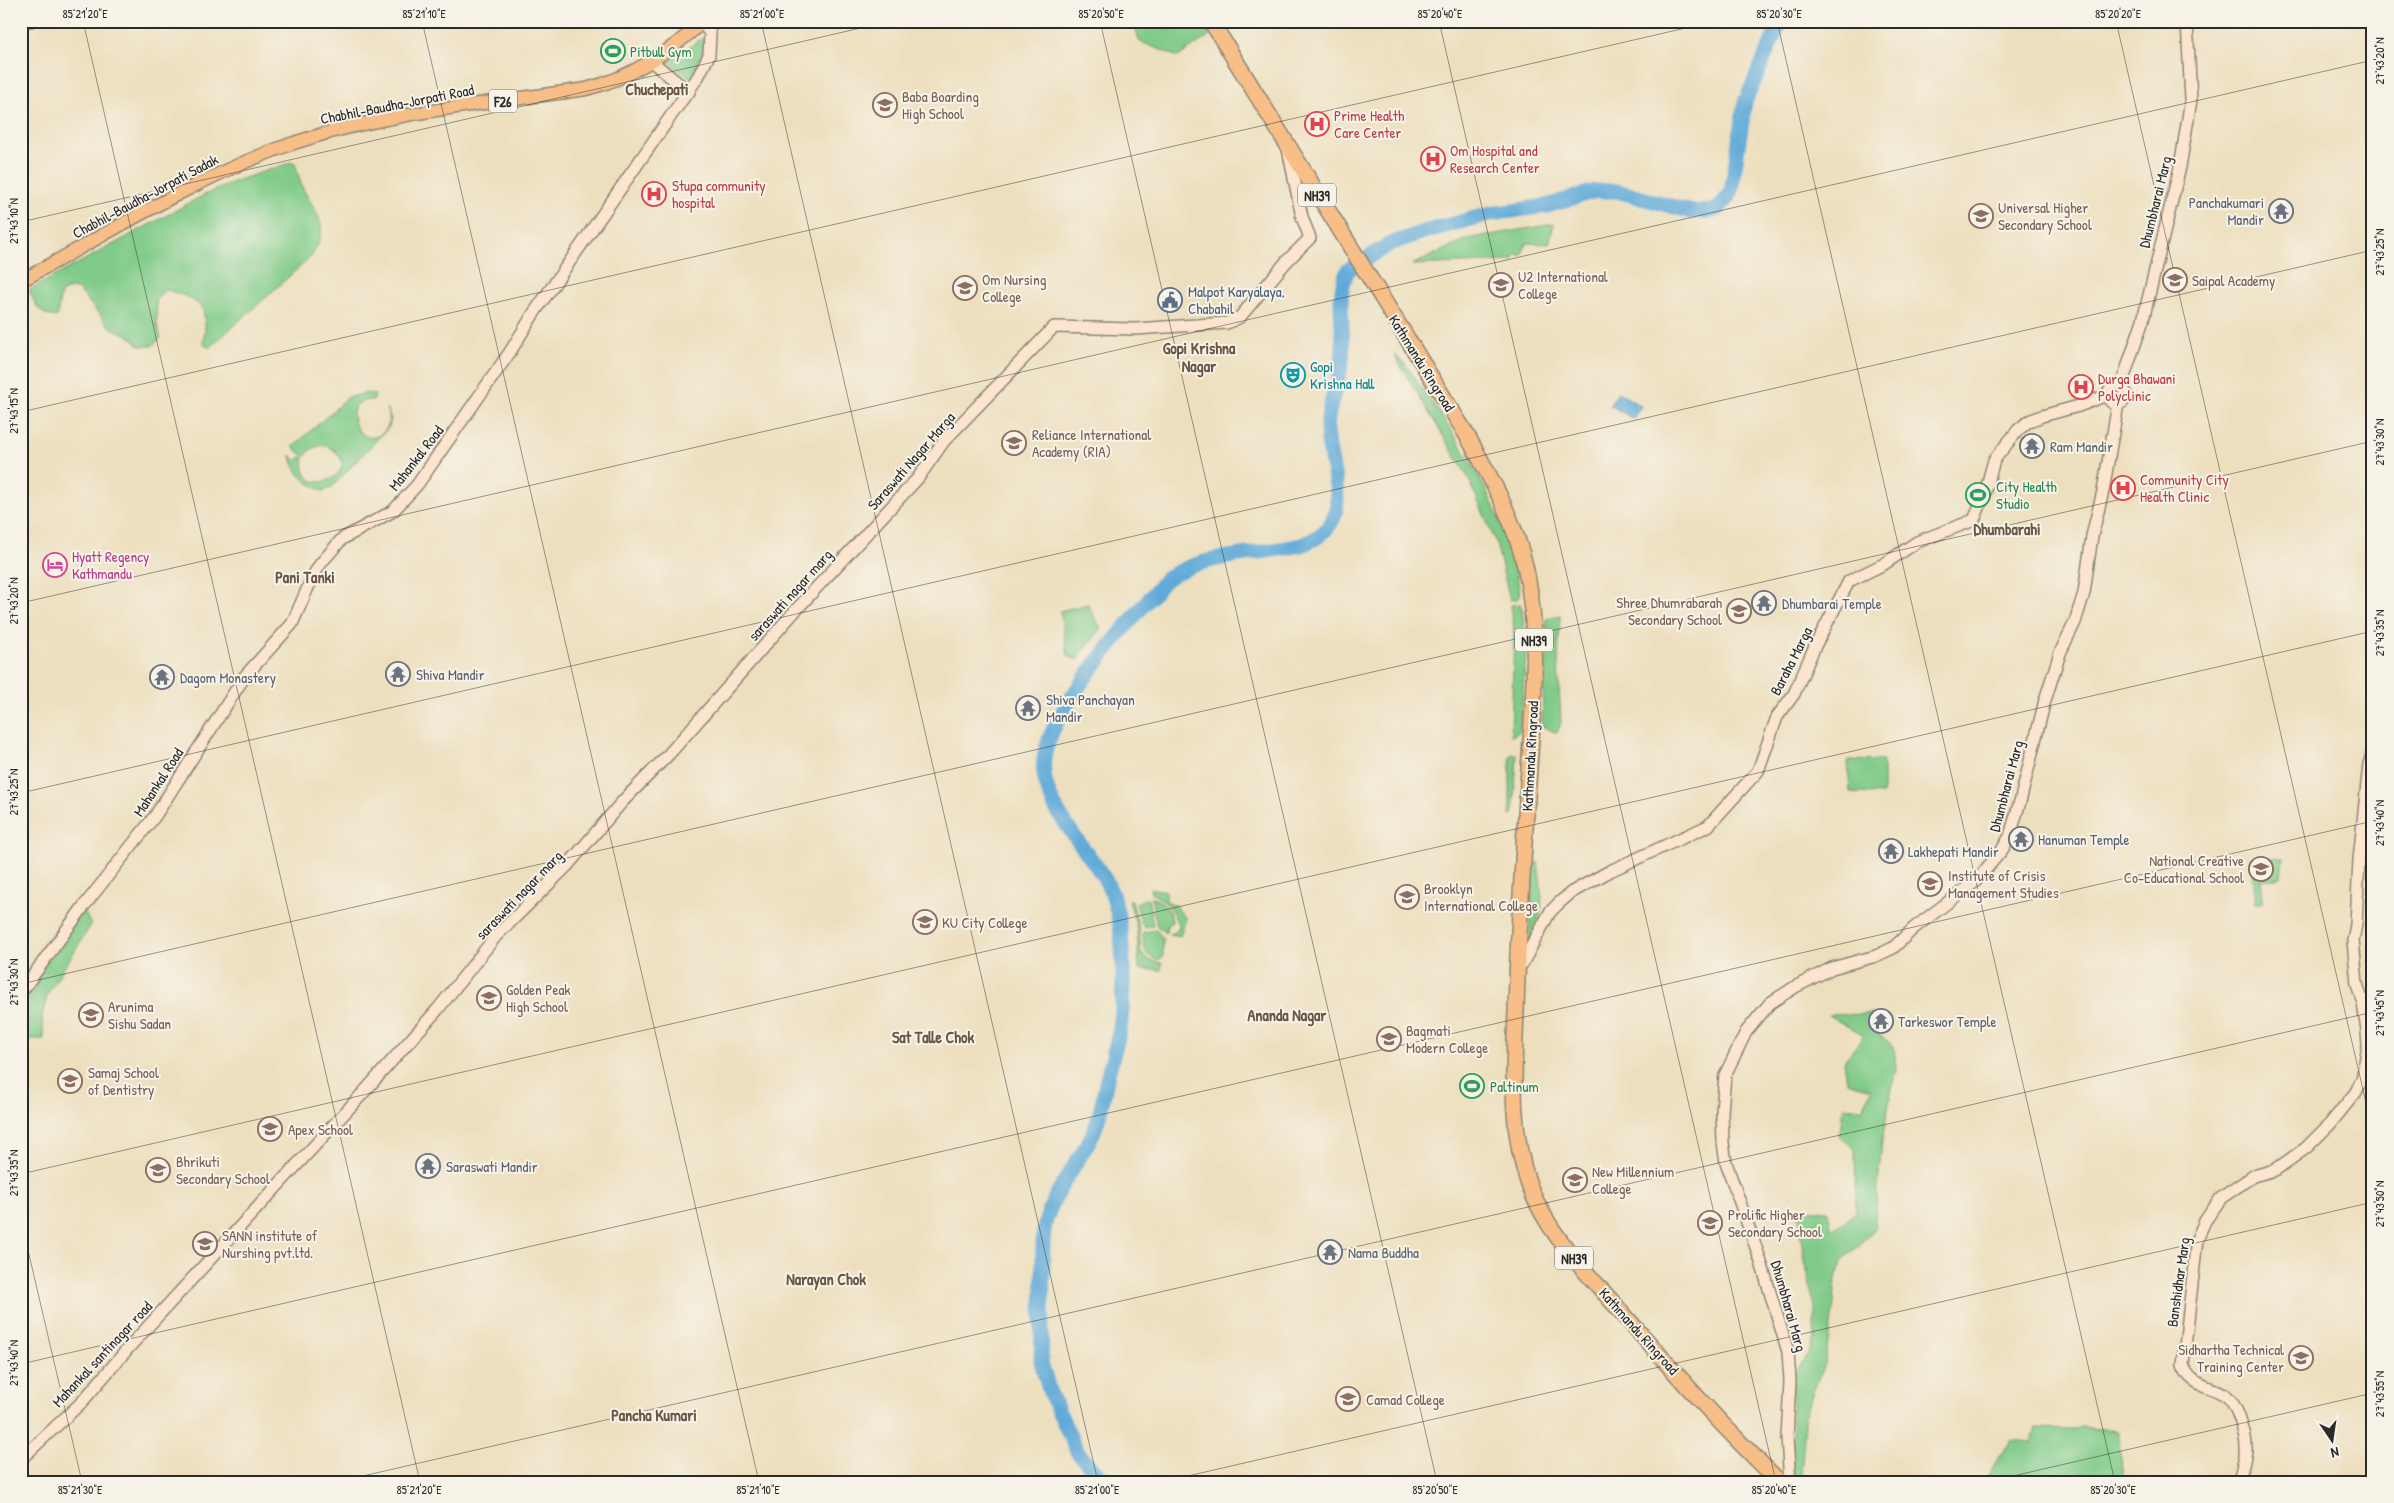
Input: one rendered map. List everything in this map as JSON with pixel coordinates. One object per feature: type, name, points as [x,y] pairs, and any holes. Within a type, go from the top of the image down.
[{"type":"highway","name":"Kathmandu Ringroad","points":[[1211,21],[1287,148],[1488,471],[1514,528],[1526,570],[1532,609],[1535,666],[1516,968],[1513,1076],[1514,1108],[1524,1165],[1530,1186],[1539,1206],[1558,1238],[1580,1265],[1723,1425],[1780,1482]]},
{"type":"main road","name":"Dhumbharai Marg","points":[[1790,1482],[1787,1438],[1790,1381],[1788,1352],[1760,1259],[1726,1163],[1722,1120],[1725,1075],[1746,1032],[1770,1004],[1832,968],[1876,956],[1893,948],[1914,928],[1976,881],[2002,850],[2010,836],[2045,700],[2060,653],[2075,622],[2084,593],[2092,536],[2103,491],[2118,404],[2126,398],[2126,391],[2121,386],[2143,320],[2180,167],[2190,100],[2187,21]]},
{"type":"main road","name":"F26","points":[[651,61],[703,22]]},
{"type":"main road","name":"Mahankal Road","points":[[21,992],[84,906],[155,816],[245,676],[292,624],[322,563],[342,539],[393,511],[422,478],[505,360],[534,313],[689,92],[709,55],[710,33],[703,22]]},
{"type":"main road","points":[[651,61],[689,92]]},
{"type":"main road","name":"Chabhil-Baudha-Jorpati Sadak","points":[[21,281],[203,181],[287,146],[388,120],[586,89],[621,78],[651,61]]},
{"type":"main road","name":"Saraswati Nagar Marga","points":[[202,1267],[438,1009],[496,936],[573,860],[622,802],[669,754],[795,611],[917,479],[944,441],[987,398],[1015,365],[1054,327],[1135,329],[1227,323],[1240,317],[1286,262],[1310,238],[1302,217],[1287,148]]},
{"type":"main road","points":[[2118,404],[2110,402],[2108,395],[2113,386],[2121,386]]},
{"type":"main road","name":"Baraha Marga","points":[[1516,968],[1522,964],[1550,912],[1572,892],[1610,871],[1708,826],[1758,770],[1777,717],[1794,694],[1815,646],[1849,581],[1884,564],[1917,542],[1974,520],[1985,493],[1994,460],[2018,430],[2029,421],[2108,395]]},
{"type":"main road","name":"Banshidhar Marg","points":[[2239,1482],[2245,1446],[2234,1405],[2225,1394],[2194,1381],[2187,1374],[2183,1365],[2198,1239],[2205,1221],[2221,1198],[2253,1176],[2275,1170],[2306,1148],[2336,1118],[2356,1092],[2362,1079],[2368,1046],[2363,1003],[2357,984],[2353,940],[2356,924],[2359,860],[2369,764],[2373,751]]},
{"type":"main road","name":"Mahankal santinagar road","points":[[21,1459],[82,1402],[202,1267]]},
{"type":"green space","points":[[1134,21],[1201,21],[1210,35],[1178,57],[1139,41]]},
{"type":"green space","points":[[701,39],[707,40],[691,78],[668,62]]},
{"type":"green space","points":[[292,162],[295,163],[302,187],[321,223],[320,238],[317,246],[312,256],[209,348],[203,343],[205,321],[200,306],[188,297],[167,290],[156,299],[157,325],[161,338],[152,346],[140,346],[126,334],[111,328],[78,289],[70,288],[61,293],[57,317],[42,312],[34,301],[29,290],[204,195],[233,182]]},
{"type":"green space","points":[[1554,224],[1549,244],[1526,243],[1522,255],[1515,255],[1513,261],[1412,265],[1467,239]]},
{"type":"green space","points":[[1394,355],[1405,364],[1456,437],[1485,488],[1507,542],[1519,586],[1520,593],[1517,599],[1510,600],[1496,543],[1468,477]]},
{"type":"green space","points":[[369,393],[375,395],[374,400],[362,402],[355,407],[353,416],[355,424],[360,432],[367,437],[376,437],[388,425],[388,412],[391,419],[389,427],[331,488],[323,491],[302,477],[292,461],[291,455],[296,461],[300,457],[304,458],[305,471],[310,479],[318,482],[335,476],[341,469],[341,460],[335,451],[327,446],[318,446],[314,447],[305,457],[293,447],[348,397]]},
{"type":"green space","points":[[1088,604],[1101,629],[1077,660],[1068,656],[1060,611]]},
{"type":"green space","points":[[1520,604],[1526,653],[1520,729],[1519,732],[1511,735],[1514,631],[1511,605]]},
{"type":"green space","points":[[1560,615],[1558,665],[1561,723],[1557,733],[1542,726],[1546,619]]},
{"type":"green space","points":[[1512,754],[1516,754],[1517,758],[1513,815],[1510,816],[1510,757]]},
{"type":"green space","points":[[1848,760],[1883,761],[1883,794],[1850,793]]},
{"type":"green space","points":[[2255,857],[2283,858],[2281,877],[2262,880],[2262,903],[2256,903],[2253,878]]},
{"type":"green space","points":[[1538,862],[1542,900],[1532,938],[1529,939],[1533,863]]},
{"type":"green space","points":[[1150,888],[1166,891],[1166,901],[1175,905],[1186,919],[1180,936],[1170,934],[1176,932],[1179,927],[1177,921],[1169,907],[1151,893]]},
{"type":"green space","points":[[1151,897],[1159,900],[1170,913],[1172,922],[1167,925],[1166,933],[1157,926]]},
{"type":"green space","points":[[1148,898],[1153,925],[1146,927],[1142,925],[1136,903]]},
{"type":"green space","points":[[1129,900],[1132,900],[1139,929],[1141,954],[1151,961],[1162,963],[1161,970],[1139,969],[1137,929]]},
{"type":"green space","points":[[83,909],[91,925],[48,993],[42,1016],[44,1039],[21,1039],[21,997]]},
{"type":"green space","points":[[1156,930],[1163,938],[1163,957],[1158,960],[1146,953],[1143,932]]},
{"type":"green space","points":[[1872,1014],[1868,1027],[1894,1046],[1896,1068],[1882,1140],[1874,1230],[1843,1260],[1836,1278],[1833,1314],[1824,1364],[1806,1410],[1801,1476],[1792,1476],[1792,1374],[1809,1354],[1815,1335],[1815,1312],[1800,1234],[1800,1219],[1793,1208],[1828,1211],[1832,1230],[1856,1212],[1855,1149],[1839,1136],[1844,1108],[1863,1108],[1871,1089],[1847,1082],[1844,1061],[1864,1036],[1828,1015]]},
{"type":"green space","points":[[2083,1427],[2119,1431],[2123,1482],[1985,1482],[2010,1440],[2032,1442],[2036,1428],[2074,1429]]},
{"type":"water","points":[[1618,392],[1641,406],[1633,419],[1610,405]]},
{"type":"waterway","points":[[1105,1482],[1078,1453],[1050,1393],[1041,1362],[1043,1236],[1045,1224],[1060,1188],[1087,1145],[1098,1120],[1120,1028],[1123,986],[1121,934],[1118,914],[1112,895],[1099,870],[1065,823],[1047,789],[1044,771],[1045,753],[1052,733],[1063,711],[1079,687],[1114,640],[1164,581],[1193,565],[1211,560],[1301,545],[1320,535],[1331,524],[1336,510],[1337,495],[1327,427],[1329,410],[1342,360],[1341,303],[1344,280],[1348,270],[1390,244],[1423,232],[1490,214],[1547,206],[1595,191],[1617,191],[1692,212],[1712,211],[1719,208],[1731,193],[1745,102],[1781,21]]},
{"type":"place","name":"Pitbull Gym","points":[[613,51]]},
{"type":"place","name":"Baba Boarding High School","points":[[885,105]]},
{"type":"place","name":"Prime Health Care Center","points":[[1317,124]]},
{"type":"place","name":"Om Hospital and Research Center","points":[[1433,159]]},
{"type":"place","name":"Stupa community hospital","points":[[654,194]]},
{"type":"place","name":"Panchakumari Mandir","points":[[2281,211]]},
{"type":"place","name":"Universal Higher Secondary School","points":[[1981,216]]},
{"type":"place","name":"Saipal Academy","points":[[2175,280]]},
{"type":"place","name":"U2 International College","points":[[1501,285]]},
{"type":"place","name":"Om Nursing College","points":[[965,288]]},
{"type":"place","name":"Malpot Karyalaya, Chabahil","points":[[1170,300]]},
{"type":"place","name":"Gopi Krishna Hall","points":[[1293,375]]},
{"type":"place","name":"Durga Bhawani Polyclinic","points":[[2081,387]]},
{"type":"place","name":"Reliance International Academy (RIA)","points":[[1014,443]]},
{"type":"place","name":"Ram Mandir","points":[[2032,446]]},
{"type":"place","name":"Community City Health Clinic","points":[[2123,488]]},
{"type":"place","name":"City Health Studio","points":[[1978,495]]},
{"type":"place","name":"Hyatt Regency Kathmandu","points":[[55,565]]},
{"type":"place","name":"Dhumbarai Temple","points":[[1764,603]]},
{"type":"place","name":"Shree Dhumrabarah Secondary School","points":[[1739,611]]},
{"type":"place","name":"Shiva Mandir","points":[[398,674]]},
{"type":"place","name":"Dagom Monastery","points":[[162,677]]},
{"type":"place","name":"Shiva Panchayan Mandir","points":[[1028,708]]},
{"type":"place","name":"Hanuman Temple","points":[[2021,839]]},
{"type":"place","name":"Lakhepati Mandir","points":[[1891,851]]},
{"type":"place","name":"National Creative Co-Educational School","points":[[2261,869]]},
{"type":"place","name":"Institute of Crisis Management Studies","points":[[1930,884]]},
{"type":"place","name":"Brooklyn International College","points":[[1407,897]]},
{"type":"place","name":"KU City College","points":[[925,922]]},
{"type":"place","name":"Golden Peak High School","points":[[489,998]]},
{"type":"place","name":"Arunima Sishu Sadan","points":[[91,1015]]},
{"type":"place","name":"Tarkeswor Temple","points":[[1881,1021]]},
{"type":"place","name":"Bagmati Modern College","points":[[1389,1039]]},
{"type":"place","name":"Samaj School of Dentistry","points":[[70,1081]]},
{"type":"place","name":"Paltinum","points":[[1472,1086]]},
{"type":"place","name":"Apex School","points":[[270,1129]]},
{"type":"place","name":"Saraswati Mandir","points":[[428,1166]]},
{"type":"place","name":"Bhrikuti Secondary School","points":[[158,1170]]},
{"type":"place","name":"New Millennium College","points":[[1575,1180]]},
{"type":"place","name":"Prolific Higher Secondary School","points":[[1710,1223]]},
{"type":"place","name":"SANN institute of Nurshing pvt.ltd.","points":[[205,1244]]},
{"type":"place","name":"Nama Buddha","points":[[1330,1252]]},
{"type":"place","name":"Sidhartha Technical Training Center","points":[[2301,1358]]},
{"type":"place","name":"Camad College","points":[[1348,1399]]},
{"type":"district","name":"Chuchepati","points":[[657,89]]},
{"type":"district","name":"Gopi Krishna Nagar","points":[[1199,357]]},
{"type":"district","name":"Dhumbarahi","points":[[2007,529]]},
{"type":"district","name":"Pani Tanki","points":[[305,577]]},
{"type":"district","name":"Ananda Nagar","points":[[1287,1015]]},
{"type":"district","name":"Sat Talle Chok","points":[[933,1037]]},
{"type":"district","name":"Narayan Chok","points":[[826,1279]]},
{"type":"district","name":"Pancha Kumari","points":[[654,1415]]}]
